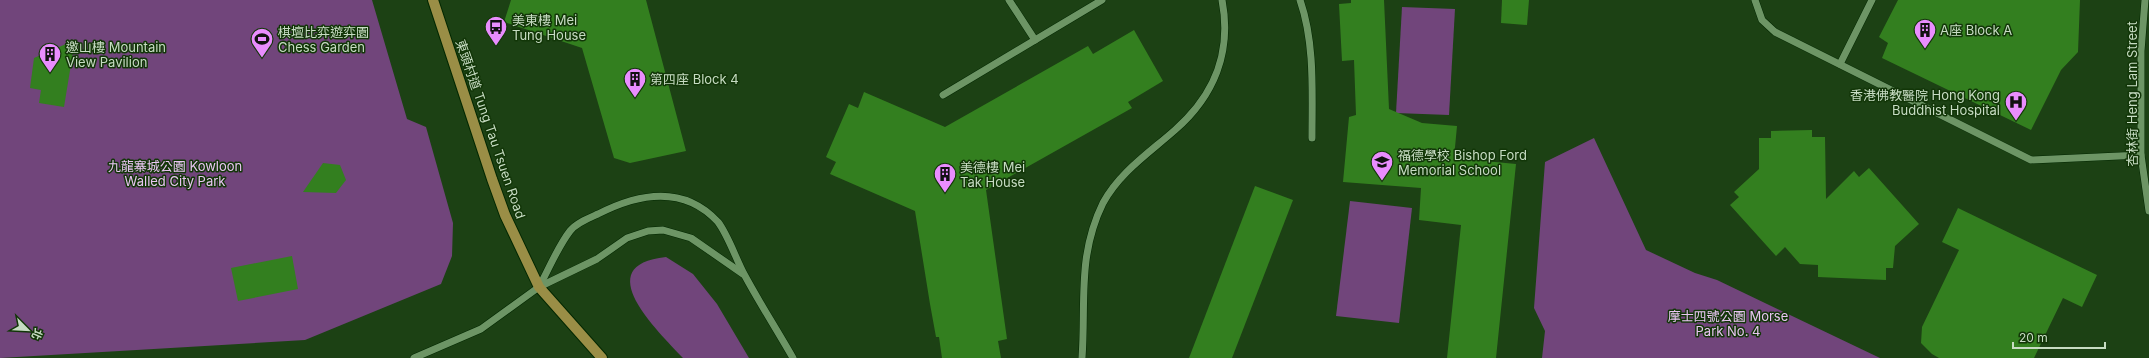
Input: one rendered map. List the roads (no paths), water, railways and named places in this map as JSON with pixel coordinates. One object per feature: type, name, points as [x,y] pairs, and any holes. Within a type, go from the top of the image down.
[{"type":"main road","name":"東頭村道 Tung Tau Tsuen Road","points":[[433,0],[492,180],[505,215],[539,287],[602,358]]},
{"type":"street","points":[[1009,0],[1035,40]]},
{"type":"street","points":[[944,95],[1102,0]]},
{"type":"street","points":[[1082,358],[1084,266],[1087,245],[1094,225],[1104,202],[1131,167],[1175,131],[1207,96],[1217,76],[1222,53],[1225,30],[1222,0]]},
{"type":"street","points":[[1300,0],[1304,14],[1312,76],[1312,138]]},
{"type":"street","points":[[1755,0],[1762,20],[1775,32],[2031,160],[2141,156]]},
{"type":"street","points":[[1840,64],[1872,0]]},
{"type":"street","name":"杏林街 Heng Lam Street","points":[[2145,0],[2142,51],[2141,156],[2149,212]]},
{"type":"street","points":[[539,287],[570,230],[608,208],[650,196],[672,197],[690,201],[705,210],[719,224],[745,275],[793,358]]},
{"type":"street","points":[[414,358],[481,328],[539,287],[597,259],[627,238],[648,231],[663,230],[691,238],[745,275]]},
{"type":"place","name":"美東樓 Mei Tung House","points":[[496,46]]},
{"type":"place","name":"A座 Block A","points":[[1925,50]]},
{"type":"place","name":"棋壇比弈遊弈園 Chess Garden","points":[[262,58]]},
{"type":"place","name":"邀山樓 Mountain View Pavilion","points":[[50,74]]},
{"type":"place","name":"第四座 Block 4","points":[[635,98]]},
{"type":"place","name":"香港佛教醫院 Hong Kong Buddhist Hospital","points":[[2016,122]]},
{"type":"place","name":"福德學校 Bishop Ford Memorial School","points":[[1382,182]]},
{"type":"place","name":"美德樓 Mei Tak House","points":[[945,194]]},
{"type":"park label","name":"九龍寨城公園 Kowloon Walled City Park","points":[[175,174]]},
{"type":"park label","name":"摩士四號公園 Morse Park No. 4","points":[[1728,324]]}]
